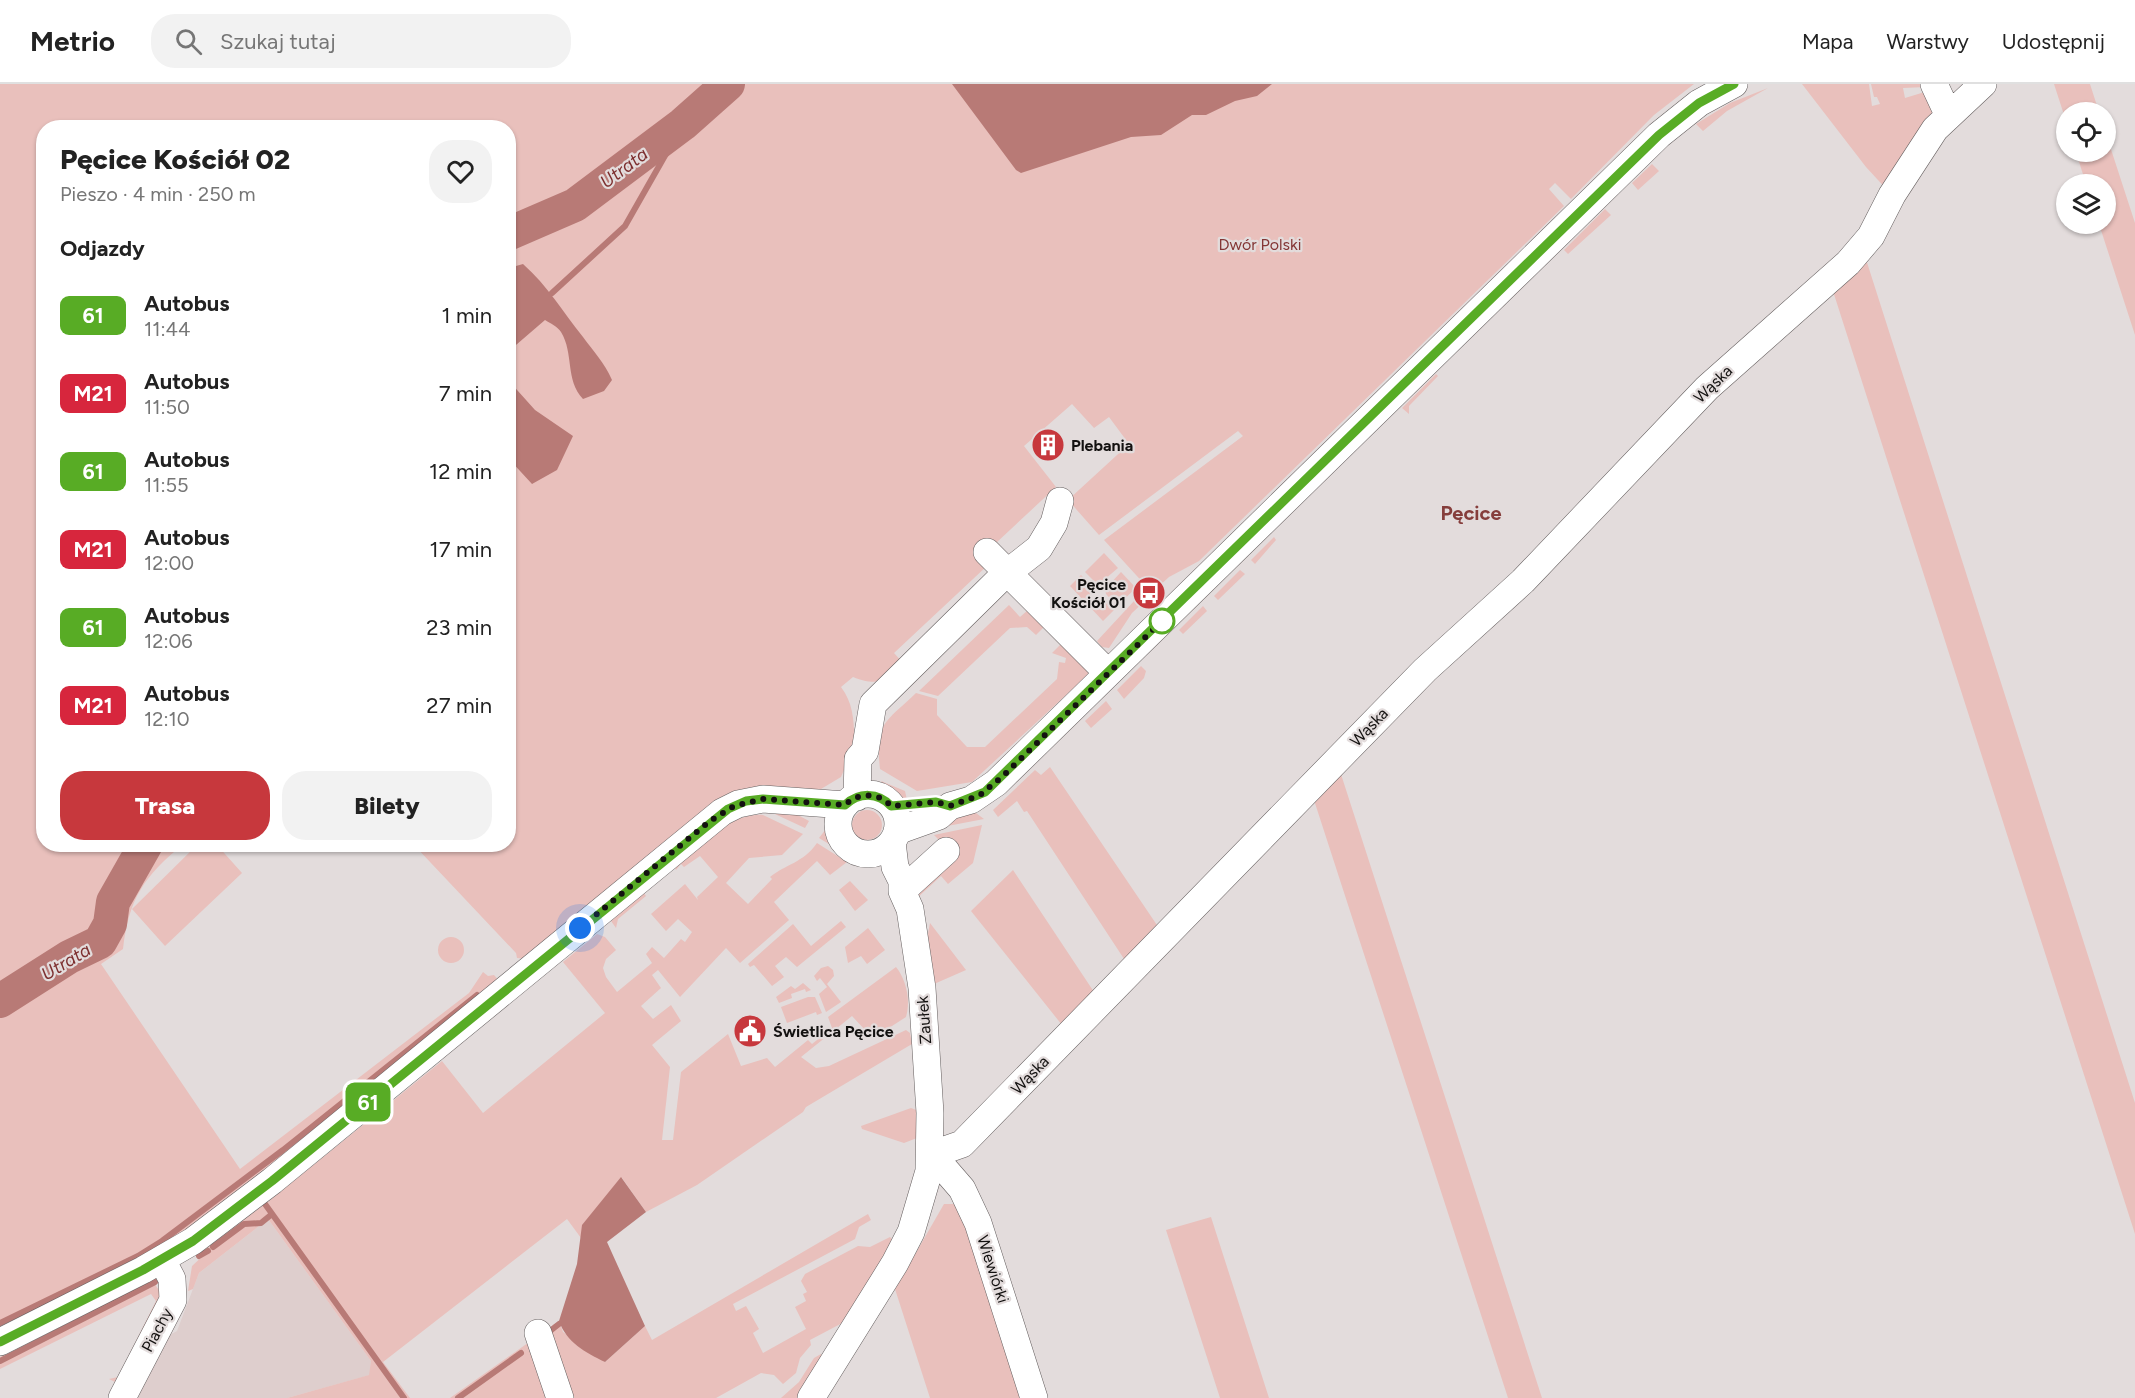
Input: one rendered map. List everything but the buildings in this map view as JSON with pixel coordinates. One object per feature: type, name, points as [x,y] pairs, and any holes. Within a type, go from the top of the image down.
[{"type":"street","points":[[0,1342],[162,1260],[193,1241],[279,1176],[722,812],[751,800],[823,802],[871,815],[939,816],[950,806],[971,800],[991,787],[1659,135],[1699,103],[1734,84]]},
{"type":"street","points":[[1934,84],[1948,114]]},
{"type":"street","name":"Wąska","points":[[930,1152],[942,1151],[962,1144],[1425,670],[1523,581],[1707,388],[1848,263],[1871,236],[1892,195],[1935,129],[1948,114],[1983,84]]},
{"type":"street","points":[[1008,572],[1043,544],[1057,516],[1060,501]]},
{"type":"street","points":[[987,552],[1108,673]]},
{"type":"street","name":"Zaułek","points":[[930,1152],[922,988],[910,909],[902,891],[902,881],[871,815],[872,758],[866,751],[870,715],[877,699],[1008,572]]},
{"type":"street","points":[[871,815],[881,851],[867,854],[850,848],[841,837],[871,815]]},
{"type":"street","points":[[867,854],[890,886],[902,891],[946,850]]},
{"type":"street","points":[[817,1394],[886,1279],[911,1232],[929,1171],[930,1152]]},
{"type":"street","name":"Wiewiórki","points":[[930,1152],[962,1190],[978,1223],[1034,1398]]},
{"type":"street","name":"Piachy","points":[[122,1398],[173,1300],[172,1279],[162,1260]]},
{"type":"street","points":[[538,1333],[560,1398]]},
{"type":"shaded area","points":[[952,84],[1272,84],[1257,96],[1235,101],[1206,115],[1192,115],[1161,135],[1131,137],[1021,173],[1016,170]]},
{"type":"shaded area","points":[[523,264],[532,272],[599,357],[612,380],[604,391],[583,399],[577,392],[565,340],[560,330],[545,320],[516,345],[516,266]]},
{"type":"shaded area","points":[[516,389],[535,410],[573,436],[557,470],[532,484],[516,467]]},
{"type":"shaded area","points":[[621,1177],[646,1212],[607,1242],[645,1326],[605,1362],[572,1341],[562,1329],[559,1321],[577,1264],[582,1225]]},
{"type":"shaded area","points":[[268,1219],[371,1361],[370,1375],[287,1398],[135,1398],[166,1337],[177,1331],[199,1273]]},
{"type":"green space","name":"Dwór Polski","points":[[0,84],[1694,84],[1654,115],[1571,199],[1555,183],[1549,189],[1564,206],[1199,561],[1169,577],[1155,590],[1152,587],[1142,596],[1146,600],[1132,613],[1109,648],[1102,647],[1097,641],[1147,587],[1104,540],[1243,436],[1238,431],[1099,535],[1068,500],[1129,444],[1109,417],[1094,428],[1072,404],[1024,446],[1056,487],[981,557],[988,565],[894,653],[904,664],[881,681],[869,682],[853,677],[841,687],[847,696],[853,716],[854,770],[844,770],[841,777],[821,789],[820,795],[768,790],[527,959],[517,958],[516,953],[421,852],[516,852],[516,120],[36,120],[36,852],[174,852],[140,890],[129,916],[123,949],[101,964],[240,1169],[469,993],[483,972],[488,976],[494,975],[500,982],[189,1231],[0,1331]]},
{"type":"green space","points":[[1802,84],[1869,84],[1872,106],[1880,104],[1877,97],[1874,97],[1871,84],[1925,84],[1926,87],[1903,88],[1905,98],[1928,91],[1934,111],[1889,192],[1866,167]]},
{"type":"green space","points":[[2054,84],[2090,84],[2096,102],[2060,102]]},
{"type":"green space","points":[[1768,88],[1727,111],[1703,131],[1696,124],[1730,103]]},
{"type":"green space","points":[[2079,162],[2115,162],[2135,223],[2135,335],[2102,234],[2116,234],[2116,174],[2083,174]]},
{"type":"green space","points":[[1652,164],[1659,171],[1638,190],[1632,183]]},
{"type":"green space","points":[[1605,209],[1611,215],[1568,254],[1564,250]]},
{"type":"green space","points":[[1864,253],[2135,1103],[2135,1234],[1832,288]]},
{"type":"green space","points":[[1436,374],[1438,376],[1409,406],[1409,414],[1402,408]]},
{"type":"green space","points":[[1274,537],[1276,540],[1255,564],[1251,560]]},
{"type":"green space","points":[[1104,553],[1118,568],[1098,585],[1085,572]]},
{"type":"green space","points":[[1240,570],[1245,574],[1218,600],[1214,596]]},
{"type":"green space","points":[[1121,572],[1136,588],[1117,606],[1106,594],[1105,589]]},
{"type":"green space","points":[[1081,575],[1094,589],[1085,602],[1070,586]]},
{"type":"green space","points":[[1097,596],[1102,596],[1114,610],[1103,621],[1088,605]]},
{"type":"green space","points":[[1009,605],[1020,617],[1028,610],[1044,627],[1036,635],[1027,627],[1010,628],[938,696],[919,691]]},
{"type":"green space","points":[[1203,606],[1207,611],[1183,634],[1179,630]]},
{"type":"green space","points":[[1064,641],[1092,671],[972,782],[917,791],[880,769],[879,742],[884,725],[916,693],[937,699],[937,715],[967,747],[985,747],[1057,679],[1059,662],[1065,663],[1066,658],[1052,653]]},
{"type":"green space","points":[[1141,666],[1146,671],[1144,678],[1124,699],[1117,690]]},
{"type":"green space","points":[[1106,701],[1112,709],[1091,728],[1085,721]]},
{"type":"green space","points":[[1050,767],[1161,931],[1128,965],[1027,811],[1024,812],[1017,801],[998,817],[993,810],[1035,770],[1041,775]]},
{"type":"green space","points":[[1339,768],[1542,1398],[1508,1398],[1313,797]]},
{"type":"green space","points":[[881,781],[905,791],[907,800],[889,794]]},
{"type":"green space","points":[[764,809],[796,814],[809,821],[805,828]]},
{"type":"green space","points":[[867,810],[878,814],[882,825],[878,836],[867,840],[856,836],[852,825],[856,814]]},
{"type":"green space","points":[[972,810],[984,819],[937,828]]},
{"type":"green space","points":[[763,815],[803,834],[782,855],[749,858],[726,883],[748,904],[772,879],[770,877],[806,855],[817,843],[847,862],[830,875],[817,861],[774,902],[789,920],[740,963],[726,948],[680,997],[658,970],[652,975],[661,988],[641,1006],[653,1019],[671,1005],[681,1021],[652,1045],[670,1067],[662,1140],[673,1140],[681,1072],[728,1034],[741,1066],[767,1058],[775,1067],[808,1040],[812,1044],[832,1028],[828,1017],[896,967],[907,990],[906,1017],[872,1034],[852,1016],[801,1057],[816,1068],[829,1066],[906,1030],[910,1033],[912,1044],[806,1107],[803,1112],[697,1185],[646,1212],[622,1178],[581,1238],[567,1219],[383,1362],[410,1398],[287,1398],[369,1375],[371,1361],[268,1219],[199,1273],[193,1289],[188,1291],[192,1266],[207,1252],[205,1248],[269,1201],[442,1061],[483,1113],[605,1013],[563,962],[597,934],[605,937],[616,950],[606,959],[603,968],[606,977],[617,992],[652,963],[646,954],[652,947],[664,958],[681,939],[685,942],[692,932],[678,919],[666,931],[651,914],[685,884],[698,900],[697,897],[718,877],[700,856],[684,867],[681,864],[676,870],[675,868],[727,825],[738,819]]},
{"type":"green space","points":[[982,825],[973,863],[948,884],[941,876],[916,899],[918,889],[953,854],[934,835]]},
{"type":"green space","points":[[826,829],[847,855],[819,838]]},
{"type":"green space","points":[[190,852],[223,852],[242,873],[165,946],[132,909]]},
{"type":"green space","points":[[1013,870],[1096,995],[1066,1030],[971,911]]},
{"type":"green space","points":[[850,881],[868,900],[855,911],[839,890]]},
{"type":"green space","points":[[644,893],[646,896],[618,919],[616,928],[611,921]]},
{"type":"green space","points":[[841,921],[846,927],[797,967],[786,957],[775,966],[784,977],[772,986],[754,965],[750,967],[748,964],[793,924],[811,946]]},
{"type":"green space","points":[[930,923],[966,970],[934,984],[927,939]]},
{"type":"green space","points":[[868,928],[885,950],[867,964],[861,956],[848,963],[845,947]]},
{"type":"green space","points":[[451,937],[460,941],[464,950],[460,959],[451,963],[442,959],[438,950],[442,941]]},
{"type":"green space","points":[[828,966],[833,970],[834,976],[827,984],[841,1002],[826,1012],[819,994],[827,987],[820,978],[817,981],[814,976],[821,968]]},
{"type":"green space","points":[[803,983],[811,990],[806,992],[805,989],[791,994],[792,998],[779,1003],[776,997],[791,986],[795,989]]},
{"type":"green space","points":[[808,997],[815,997],[822,1013],[817,1015],[816,1012],[787,1023],[781,1007]]},
{"type":"green space","points":[[911,1108],[919,1111],[917,1138],[904,1143],[862,1129],[861,1126]]},
{"type":"green space","points":[[944,1204],[958,1204],[1020,1398],[930,1398],[895,1289]]},
{"type":"green space","points":[[868,1214],[871,1220],[859,1227],[855,1239],[733,1304],[736,1311],[746,1306],[759,1329],[753,1333],[763,1353],[806,1329],[795,1307],[806,1301],[803,1294],[807,1292],[801,1281],[805,1274],[858,1246],[870,1247],[890,1237],[894,1241],[846,1321],[810,1340],[811,1345],[800,1358],[796,1373],[783,1384],[774,1375],[761,1373],[716,1398],[450,1398],[559,1321],[563,1332],[605,1362],[645,1326],[652,1340]]},
{"type":"green space","points":[[1211,1217],[1269,1398],[1220,1398],[1166,1230]]},
{"type":"green space","points":[[153,1281],[162,1295],[117,1383],[109,1379],[118,1377],[156,1301],[151,1294],[0,1369],[0,1357]]},
{"type":"green space","points":[[821,1354],[823,1358],[797,1398],[781,1398],[799,1382],[814,1358]]},
{"type":"waterway","name":"Utrata","points":[[516,231],[575,205],[683,124],[728,84]]},
{"type":"waterway","points":[[552,293],[625,226],[683,124]]},
{"type":"waterway","name":"Utrata","points":[[0,1001],[69,957],[100,942],[110,924],[113,902],[141,852]]},
{"type":"waterway","points":[[0,1323],[138,1256],[162,1241],[283,1150],[477,995]]},
{"type":"waterway","points":[[265,1204],[404,1398]]},
{"type":"waterway","points":[[213,1247],[244,1224],[261,1223],[272,1214]]},
{"type":"waterway","points":[[199,1256],[208,1251]]},
{"type":"waterway","points":[[0,1361],[155,1282]]},
{"type":"waterway","points":[[550,1331],[559,1324]]},
{"type":"waterway","points":[[458,1398],[521,1353]]},
{"type":"bus line","name":"61","points":[[0,1342],[143,1270],[193,1241],[272,1181],[722,812],[746,801],[763,799],[845,805],[863,795],[877,796],[891,806],[936,802],[950,806],[971,800],[985,792],[1032,749],[1659,135],[1699,103],[1734,84]]},
{"type":"place","name":"Plebania","points":[[1048,445]]},
{"type":"place","name":"Pęcice Kościół 01","points":[[1149,593]]},
{"type":"place","name":"Świetlica Pęcice","points":[[750,1031]]},
{"type":"district","name":"Pęcice","points":[[1471,513]]},
{"type":"route","points":[[580,928],[710,821],[738,804],[763,799],[845,805],[857,797],[870,795],[877,796],[891,806],[936,802],[950,806],[975,798],[1003,776],[1162,621]]}]
